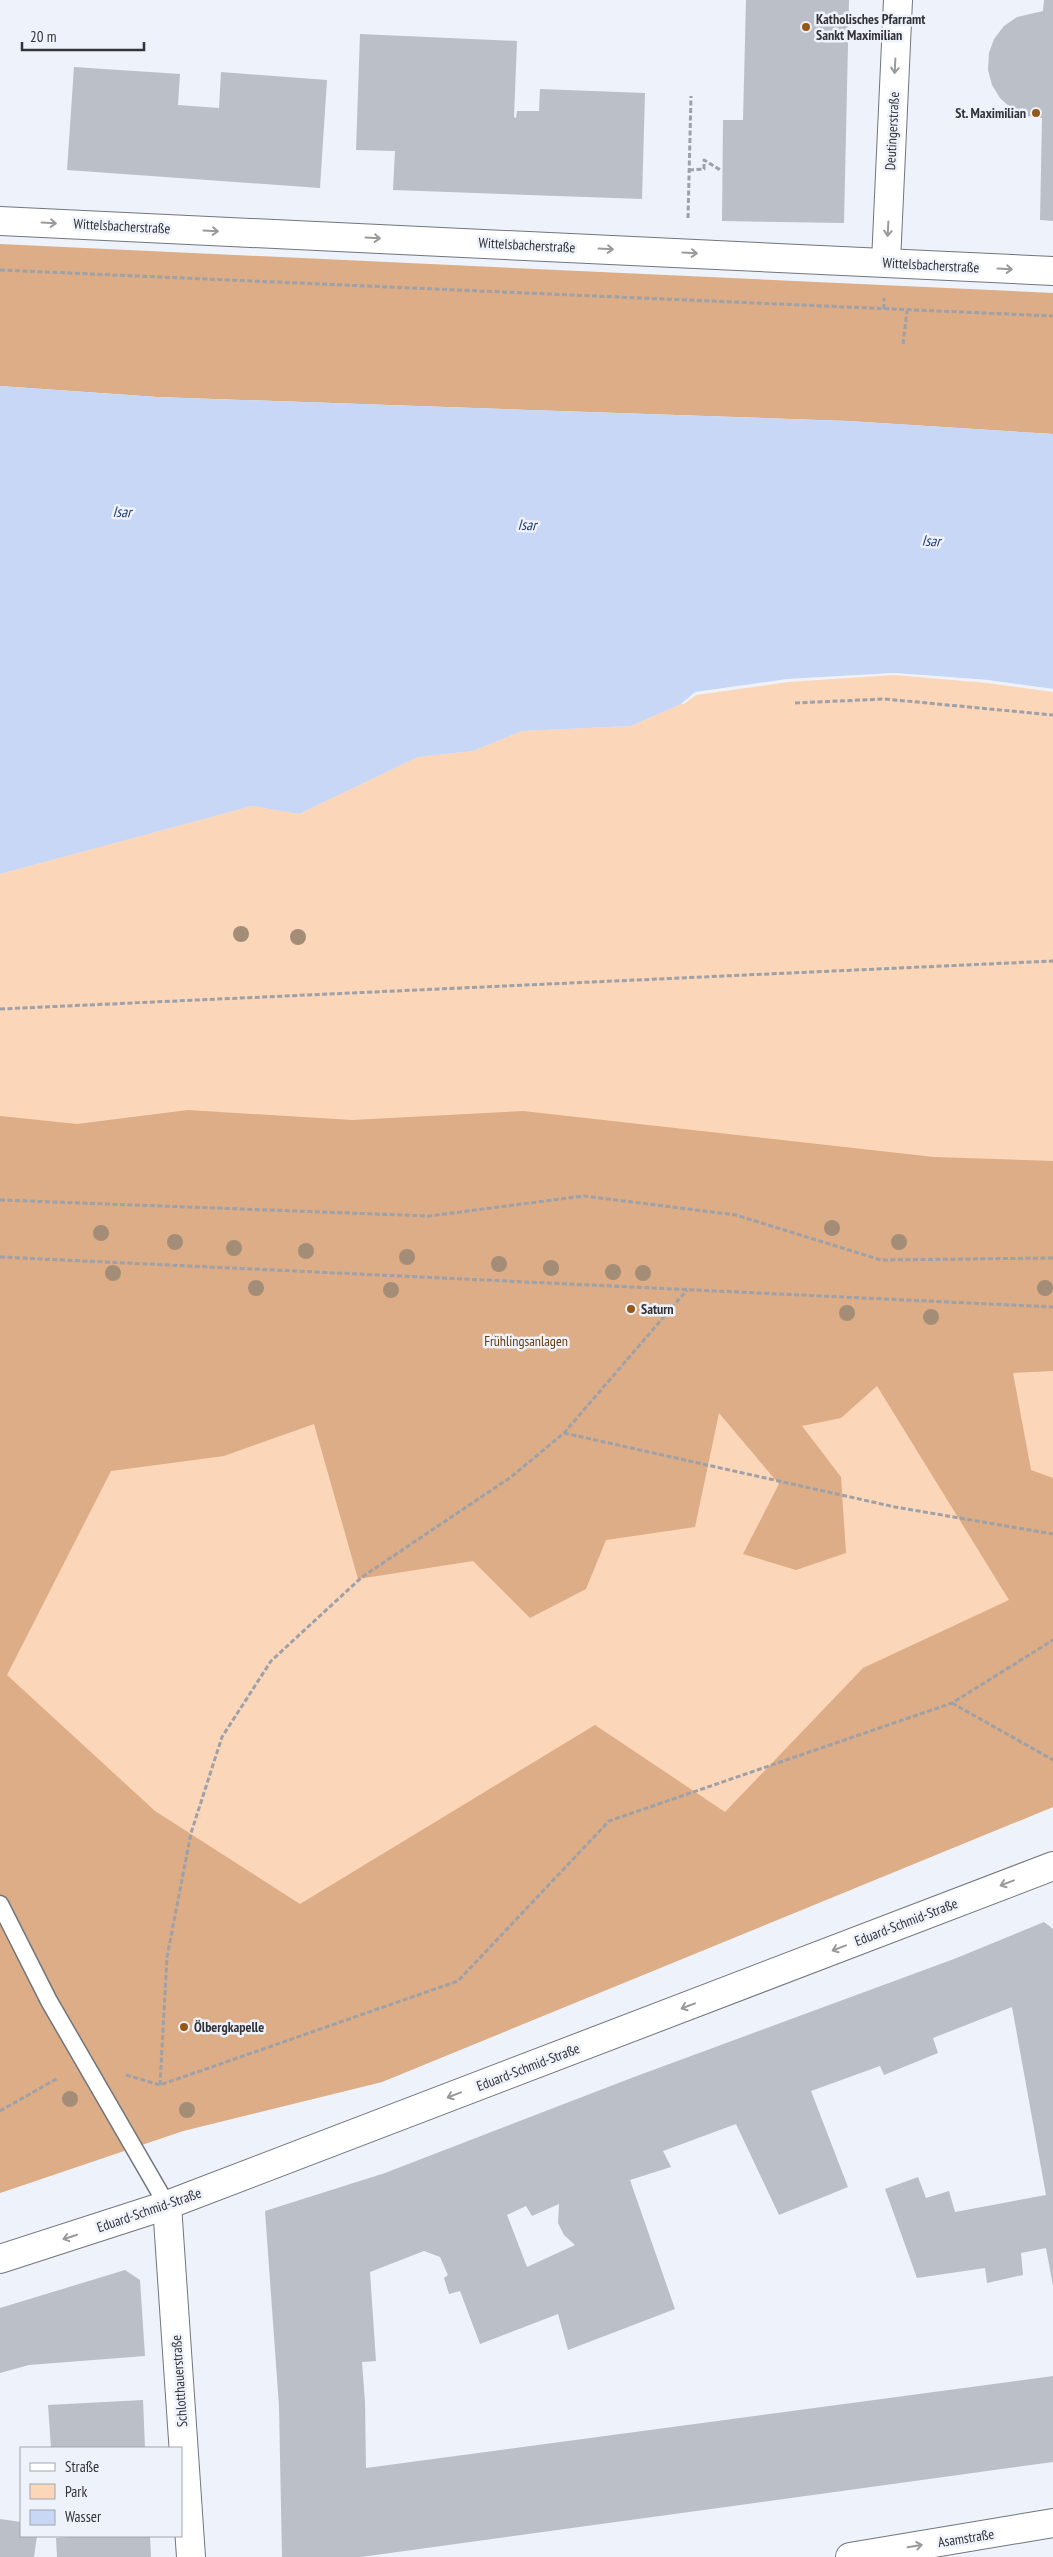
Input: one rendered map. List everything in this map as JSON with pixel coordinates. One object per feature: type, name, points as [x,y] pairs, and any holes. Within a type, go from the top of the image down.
[{"type":"street","name":"Deutingerstraße","points":[[886,262],[898,0]]},
{"type":"street","name":"Wittelsbacherstraße","points":[[0,221],[886,262],[1053,272]]},
{"type":"street","name":"Eduard-Schmid-Straße","points":[[0,2260],[167,2205],[1053,1866]]},
{"type":"street","name":"Schlotthauerstraße","points":[[167,2205],[191,2557]]},
{"type":"street","name":"Asamstraße","points":[[850,2557],[1053,2523]]},
{"type":"lane","points":[[0,1904],[49,2001],[167,2205]]},
{"type":"path","points":[[685,253],[691,96]]},
{"type":"path","points":[[689,170],[704,169],[704,160],[722,171]]},
{"type":"path","points":[[0,270],[1053,316]]},
{"type":"path","points":[[903,344],[907,311]]},
{"type":"path","points":[[795,703],[885,699],[1053,715]]},
{"type":"path","points":[[0,1009],[1053,961]]},
{"type":"path","points":[[0,1200],[430,1216],[584,1196],[736,1215],[881,1260],[1053,1258]]},
{"type":"path","points":[[0,1257],[1053,1306]]},
{"type":"path","points":[[160,2085],[167,1957],[191,1833],[222,1737],[271,1661],[362,1577],[511,1477],[564,1432],[687,1289]]},
{"type":"path","points":[[564,1432],[895,1507],[1053,1534]]},
{"type":"path","points":[[0,2111],[85,2063],[160,2085],[458,1981],[609,1821],[952,1703],[1053,1640]]},
{"type":"path","points":[[952,1703],[1053,1760]]},
{"type":"green space","points":[[0,244],[1053,293],[1053,434],[848,421],[157,397],[0,386]]},
{"type":"green space","name":"Frühlingsanlagen","points":[[894,673],[1053,689],[1053,1807],[382,2082],[183,2131],[0,2193],[0,874],[252,806],[299,814],[418,757],[473,751],[522,731],[631,726],[681,704],[695,692],[788,679]]},
{"type":"green space","points":[[188,1110],[352,1120],[523,1111],[934,1157],[1053,1161],[1053,1371],[1013,1373],[1031,1470],[1053,1478],[1053,1807],[382,2082],[183,2131],[0,2193],[0,1116],[77,1124]],"holes":[[[877,1386],[1009,1600],[863,1668],[725,1812],[595,1725],[300,1904],[155,1811],[7,1675],[111,1471],[224,1456],[314,1424],[358,1579],[473,1561],[530,1618],[586,1589],[606,1540],[695,1527],[719,1413],[779,1484],[743,1554],[796,1570],[846,1553],[841,1477],[802,1426],[841,1418]]]},
{"type":"water","name":"Isar","points":[[0,386],[157,397],[848,421],[1053,434],[1053,689],[987,680],[894,673],[788,679],[696,692],[681,704],[631,726],[522,731],[473,751],[418,757],[299,814],[252,806],[0,874]]},
{"type":"pier","points":[[894,673],[987,680],[1053,689],[1053,692],[987,683],[894,675],[788,682],[696,695],[684,704],[681,704],[695,692],[788,679]]},
{"type":"building","points":[[746,0],[849,0],[844,223],[722,221],[723,120],[743,120]]},
{"type":"building","name":"St. Maximilian","points":[[1044,0],[1053,0],[1053,221],[1040,220],[1042,118],[1027,116],[1012,109],[1000,98],[992,85],[988,70],[989,53],[994,39],[1004,26],[1017,17],[1043,11]]},
{"type":"building","points":[[360,34],[517,41],[514,117],[516,118],[517,111],[539,111],[540,89],[645,93],[642,199],[393,190],[395,151],[356,150]]},
{"type":"building","points":[[74,67],[180,74],[178,105],[219,108],[221,72],[327,80],[320,188],[67,170]]},
{"type":"building","points":[[1044,1922],[1053,1929],[1053,2286],[1046,2248],[1021,2253],[1023,2275],[987,2283],[985,2268],[917,2278],[885,2189],[918,2177],[926,2198],[949,2191],[955,2212],[1046,2195],[1012,2007],[933,2038],[938,2053],[884,2075],[880,2066],[811,2091],[848,2187],[779,2215],[736,2124],[663,2151],[671,2167],[630,2180],[675,2309],[568,2350],[558,2314],[480,2344],[460,2291],[449,2294],[444,2278],[448,2275],[440,2257],[424,2251],[370,2272],[376,2361],[362,2362],[366,2468],[1053,2376],[1053,2462],[361,2557],[282,2557],[279,2406],[265,2211],[385,2173],[634,2077],[954,1959]],"holes":[[[559,2204],[558,2223],[564,2235],[575,2245],[527,2267],[507,2215],[526,2206],[532,2216]]]},
{"type":"building","name":"Ölbergkapelle","points":[[181,2021],[190,2023],[187,2032],[179,2030]]},
{"type":"building","points":[[125,2270],[140,2280],[145,2356],[29,2365],[0,2373],[0,2308]]},
{"type":"building","points":[[143,2400],[145,2447],[51,2447],[48,2405]]},
{"type":"building","points":[[0,2519],[20,2522],[20,2537],[37,2537],[34,2557],[0,2557]]},
{"type":"building","points":[[150,2537],[151,2557],[57,2557],[56,2538]]},
{"type":"place","name":"Katholisches Pfarramt Sankt Maximilian","points":[[806,27]]},
{"type":"place","name":"St. Maximilian","points":[[1036,113]]},
{"type":"place","name":"Saturn","points":[[631,1309]]},
{"type":"place","name":"Ölbergkapelle","points":[[184,2027]]}]
